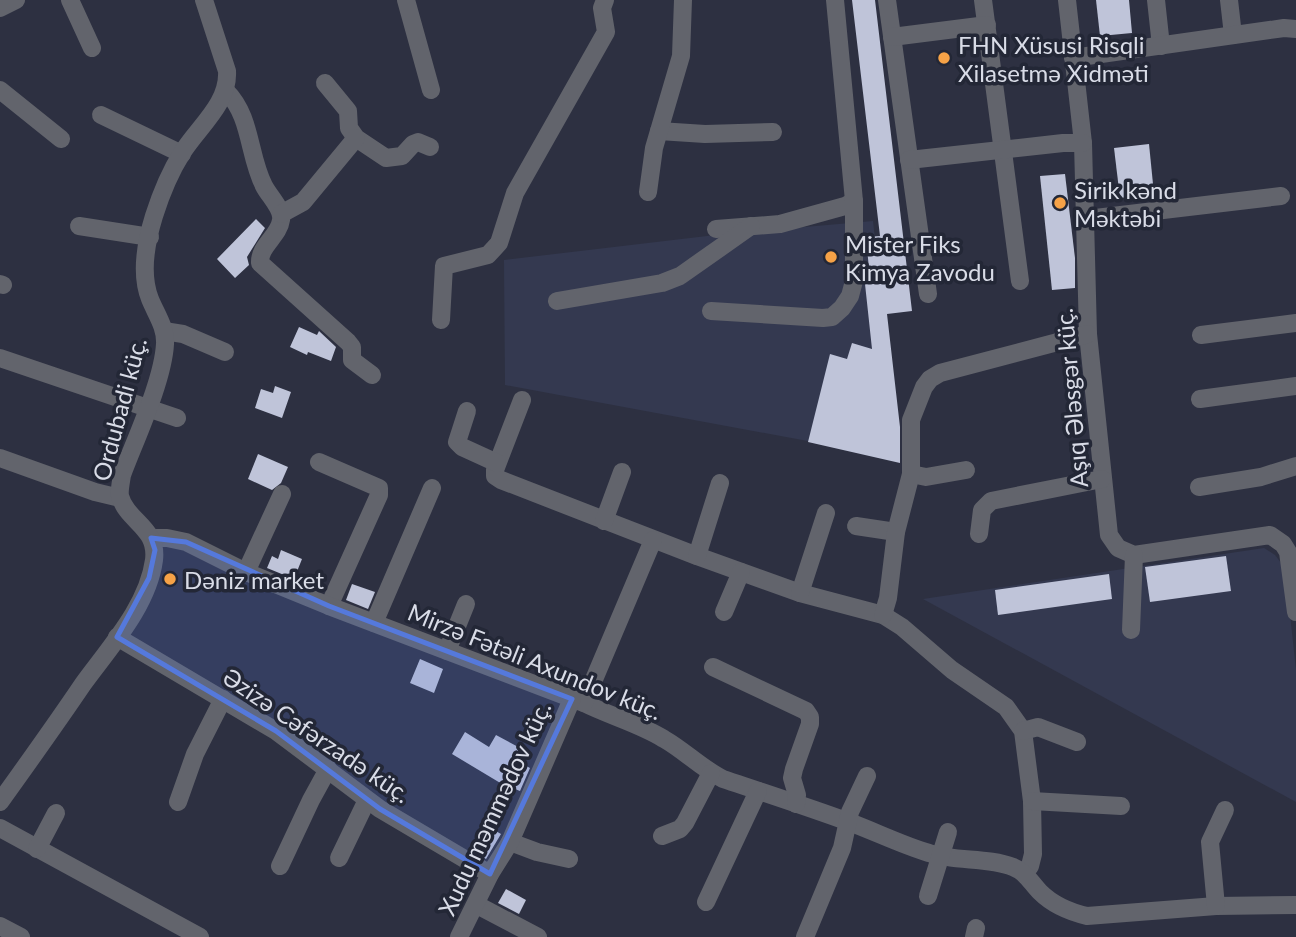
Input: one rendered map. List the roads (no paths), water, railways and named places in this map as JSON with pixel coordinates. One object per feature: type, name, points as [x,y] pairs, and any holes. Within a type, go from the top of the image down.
[{"type":"street","points":[[0,8],[16,0]]},
{"type":"street","points":[[70,0],[92,48]]},
{"type":"street","points":[[204,0],[227,71],[226,91],[242,111],[258,172],[281,214],[280,225],[259,256],[260,263],[348,342],[352,347],[352,360],[372,375]]},
{"type":"street","points":[[406,0],[431,90]]},
{"type":"street","points":[[441,320],[444,266],[488,255],[499,243],[515,193],[606,32],[602,8],[605,0]]},
{"type":"street","points":[[648,192],[659,131],[681,56],[683,0]]},
{"type":"street","points":[[711,311],[832,317],[850,296],[854,281],[854,201],[835,0]]},
{"type":"street","points":[[887,0],[928,294]]},
{"type":"street","points":[[984,0],[1020,281]]},
{"type":"street","name":"Aşıq Ələsgər küç.","points":[[1067,0],[1083,143],[1088,334],[1102,479],[1109,535],[1118,548],[1134,555]]},
{"type":"street","points":[[1156,0],[1161,46]]},
{"type":"street","points":[[1228,0],[1233,35]]},
{"type":"street","points":[[892,37],[987,25]]},
{"type":"street","points":[[1073,58],[1284,28],[1296,29]]},
{"type":"street","points":[[325,83],[348,111],[349,128],[356,138],[386,158],[401,156],[412,144],[418,142],[430,147]]},
{"type":"street","points":[[0,90],[61,139]]},
{"type":"street","name":"Ordubadi küç.","points":[[151,538],[120,498],[122,475],[164,352],[164,331],[149,298],[146,282],[145,262],[149,237],[159,201],[182,154],[226,91]]},
{"type":"street","points":[[102,115],[182,154]]},
{"type":"street","points":[[659,131],[705,134],[773,132]]},
{"type":"street","points":[[281,214],[303,202],[356,138]]},
{"type":"street","points":[[909,160],[1083,143]]},
{"type":"street","points":[[1087,219],[1281,196]]},
{"type":"street","points":[[716,229],[792,221],[854,201]]},
{"type":"street","points":[[79,226],[149,237]]},
{"type":"street","points":[[557,301],[662,283],[680,276],[751,226]]},
{"type":"street","points":[[1201,335],[1296,323]]},
{"type":"street","points":[[164,331],[183,334],[225,352]]},
{"type":"street","points":[[883,615],[888,598],[895,532],[911,474],[911,420],[924,387],[940,373],[1088,334]]},
{"type":"street","points":[[0,358],[177,418]]},
{"type":"street","points":[[1200,399],[1296,386]]},
{"type":"street","points":[[522,400],[497,463],[495,476],[501,480],[653,540],[800,593],[883,615],[902,627],[951,670],[1006,707],[1023,731],[1031,801],[1033,854],[1025,873],[1039,891],[1054,903],[1087,916],[1216,906],[1296,905]]},
{"type":"street","points":[[467,411],[457,442],[462,447],[497,463]]},
{"type":"street","points":[[0,458],[95,492],[120,498]]},
{"type":"street","points":[[319,463],[379,488],[379,495],[329,606]]},
{"type":"street","points":[[1199,487],[1261,478],[1296,466]]},
{"type":"street","points":[[911,474],[926,477],[966,470]]},
{"type":"street","points":[[604,521],[622,472]]},
{"type":"street","points":[[979,534],[982,510],[991,501],[1102,479]]},
{"type":"street","points":[[697,556],[720,483]]},
{"type":"street","points":[[374,623],[432,488]]},
{"type":"street","points":[[246,572],[282,494]]},
{"type":"street","points":[[800,593],[827,513]]},
{"type":"street","points":[[856,526],[895,532]]},
{"type":"street","points":[[1131,630],[1134,555],[1270,535],[1283,544],[1288,552],[1296,609]]},
{"type":"street","points":[[0,802],[117,637],[139,601],[149,578],[155,550],[151,538]]},
{"type":"street","name":"Mirzə Fətəli Axundov küç.","points":[[151,538],[186,542],[246,572],[329,606],[578,701],[656,734],[677,746],[711,773],[941,857],[1002,864],[1016,867],[1025,873]]},
{"type":"street","name":"Xudu məmmədov küç.","points":[[460,937],[510,842],[653,540]]},
{"type":"street","points":[[724,612],[741,572]]},
{"type":"street","points":[[447,651],[466,604]]},
{"type":"street","name":"Əzizə Cəfərzadə küç.","points":[[117,637],[276,731],[367,800],[491,874]]},
{"type":"street","points":[[713,667],[806,711],[810,716],[810,724],[792,778],[797,794],[796,804]]},
{"type":"street","points":[[178,802],[195,754],[223,699]]},
{"type":"street","points":[[1023,731],[1038,727],[1077,742]]},
{"type":"street","points":[[280,866],[328,769]]},
{"type":"street","points":[[662,836],[680,829],[685,824],[711,773]]},
{"type":"street","points":[[805,937],[842,848],[850,812],[867,776]]},
{"type":"street","points":[[706,902],[758,791]]},
{"type":"street","points":[[339,858],[367,800]]},
{"type":"street","points":[[1031,801],[1121,806]]},
{"type":"street","points":[[1216,906],[1210,842],[1225,810]]},
{"type":"street","points":[[37,849],[56,813]]},
{"type":"street","points":[[0,828],[200,937]]},
{"type":"street","points":[[928,896],[948,832]]},
{"type":"street","points":[[510,842],[537,852],[569,859]]},
{"type":"street","points":[[477,905],[538,937]]},
{"type":"street","points":[[0,926],[21,937]]},
{"type":"place","name":"FHN Xüsusi Risqli Xilasetmə Xidməti","points":[[944,58]]},
{"type":"place","name":"Sirik kənd Məktəbi","points":[[1060,203]]},
{"type":"place","name":"Mister Fiks Kimya Zavodu","points":[[831,257]]},
{"type":"place","name":"Dəniz market","points":[[170,579]]}]
